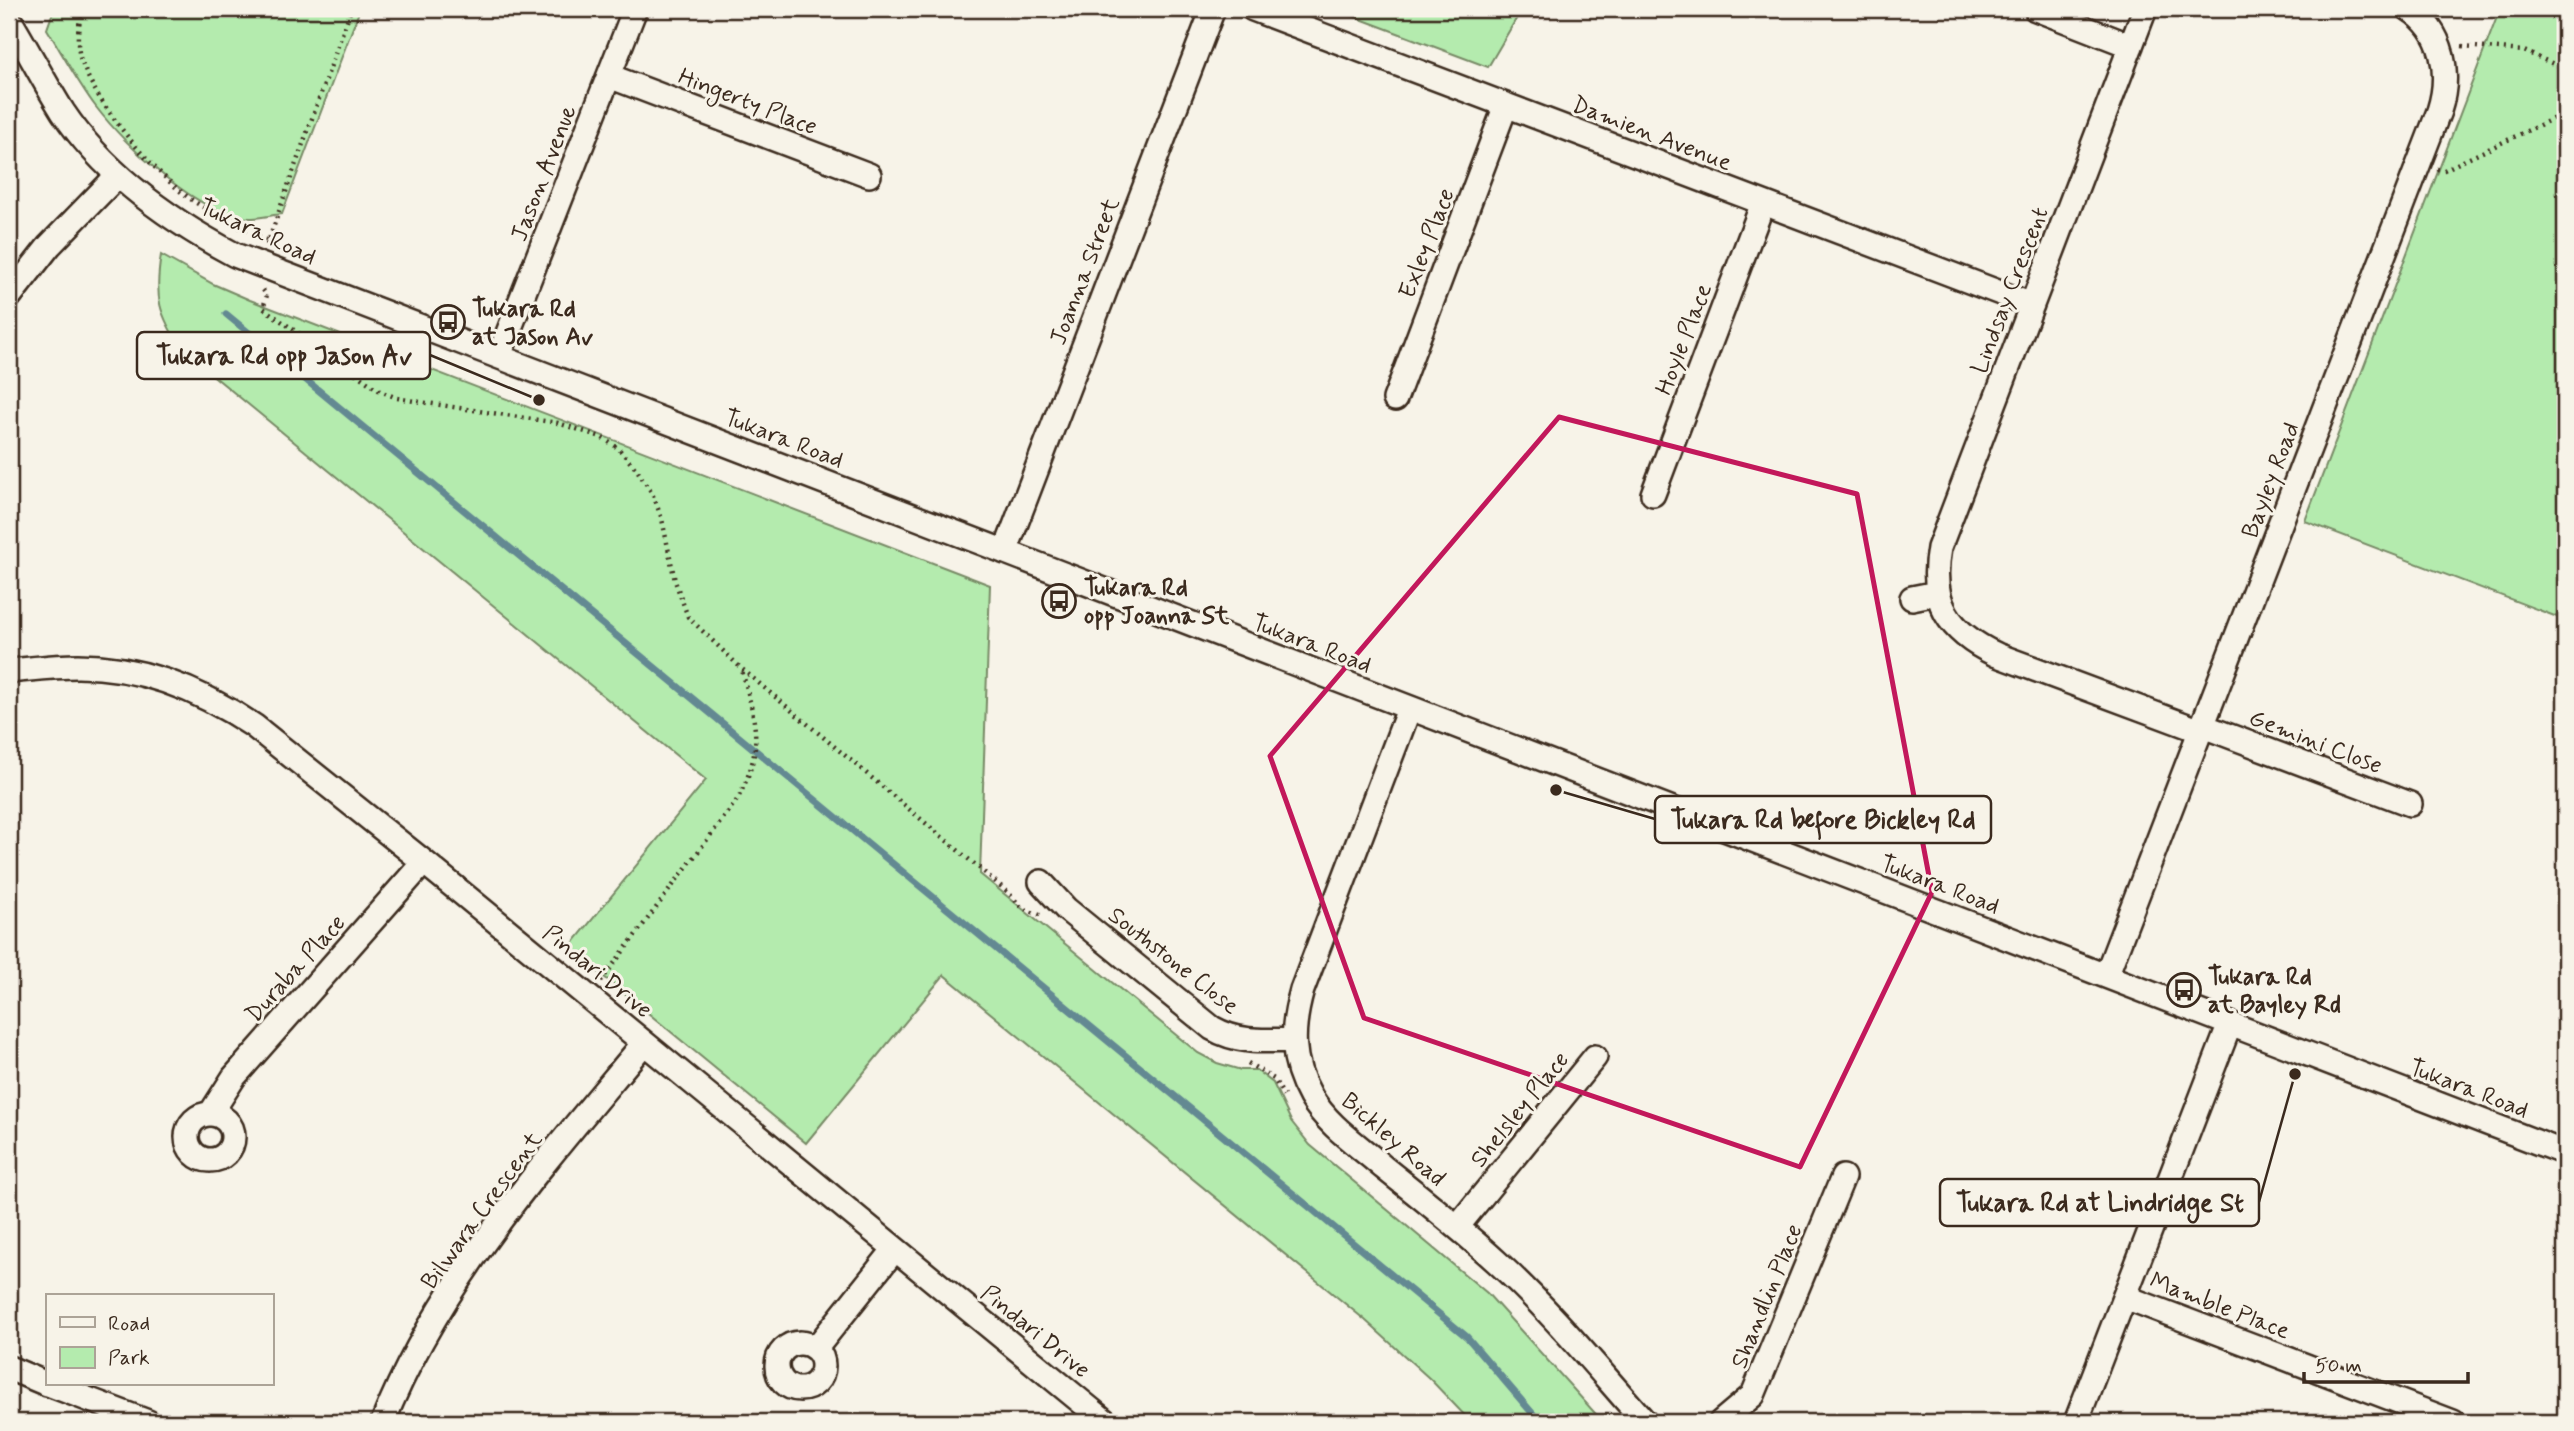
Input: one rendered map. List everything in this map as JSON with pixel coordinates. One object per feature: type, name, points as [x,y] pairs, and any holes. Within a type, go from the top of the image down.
[{"type":"street","name":"Jason Avenue","points":[[499,356],[635,9]]},
{"type":"street","name":"Joanna Street","points":[[1004,552],[1213,9]]},
{"type":"street","name":"Damien Avenue","points":[[1253,9],[2032,305]]},
{"type":"street","points":[[2036,9],[2131,46]]},
{"type":"street","name":"Lindsay Crescent","points":[[2145,9],[1939,548],[1934,571],[1937,593],[1943,609],[1959,632],[1985,649],[2202,729]]},
{"type":"street","name":"Bayley Road","points":[[2106,976],[2419,167],[2444,95],[2445,67],[2441,51],[2427,25],[2409,9]]},
{"type":"street","name":"Tukara Road","points":[[9,19],[64,113],[117,176],[174,220],[234,255],[2565,1153]]},
{"type":"street","name":"Hingerty Place","points":[[609,76],[869,175]]},
{"type":"street","name":"Exley Place","points":[[1395,399],[1506,105]]},
{"type":"street","points":[[9,297],[49,246],[117,176]]},
{"type":"street","name":"Hoyle Place","points":[[1653,494],[1763,203]]},
{"type":"street","points":[[1912,598],[1937,593]]},
{"type":"street","name":"Pindari Drive","points":[[9,671],[103,667],[149,676],[194,692],[234,712],[425,862],[1106,1422]]},
{"type":"street","name":"Bickley Road","points":[[1409,709],[1302,989],[1294,1022],[1293,1040],[1302,1078],[1310,1096],[1332,1124],[1457,1227],[1546,1310],[1645,1422]]},
{"type":"street","name":"Gemini Close","points":[[2202,729],[2410,804]]},
{"type":"street","name":"Duraba Place","points":[[211,1114],[233,1077],[425,862]]},
{"type":"street","name":"Southstone Close","points":[[1041,882],[1066,909],[1212,1028],[1225,1035],[1250,1041],[1293,1040]]},
{"type":"street","points":[[2077,1422],[2230,1024]]},
{"type":"street","name":"Bilwara Crescent","points":[[383,1422],[428,1333],[476,1254],[526,1187],[644,1043]]},
{"type":"street","name":"Shelsley Place","points":[[1457,1227],[1595,1057]]},
{"type":"street","name":"Shandlin Place","points":[[1721,1422],[1753,1395],[1843,1177]]},
{"type":"street","points":[[816,1348],[895,1249]]},
{"type":"street","name":"Mamble Place","points":[[2125,1297],[2453,1422]]},
{"type":"street","points":[[9,1368],[46,1383]]},
{"type":"street","points":[[53,1386],[148,1422]]},
{"type":"path","points":[[83,9],[78,35],[80,55],[98,93],[118,122],[152,164],[191,200],[268,241],[351,9]]},
{"type":"path","points":[[2441,51],[2456,46],[2524,51],[2565,69]]},
{"type":"path","points":[[2419,167],[2444,170],[2565,113]]},
{"type":"path","points":[[258,288],[267,295],[263,308],[380,391],[397,398],[558,423],[601,437],[618,448],[652,493],[662,519],[675,581],[688,617],[742,669],[978,868]]},
{"type":"path","points":[[602,980],[737,800],[750,776],[756,750],[755,729],[742,669]]},
{"type":"highlighted area","points":[[1559,417],[1857,494],[1932,892],[1800,1167],[1364,1018],[1270,756]]},
{"type":"green space","points":[[54,9],[360,9],[282,214],[258,218],[230,215],[187,193],[144,159],[96,107],[47,29]]},
{"type":"green space","points":[[1334,9],[1522,9],[1488,67]]},
{"type":"green space","points":[[2500,9],[2565,9],[2565,620],[2305,521]]},
{"type":"green space","points":[[161,255],[213,284],[250,300],[990,585],[980,874],[1198,1053],[1217,1063],[1241,1070],[1256,1070],[1273,1083],[1291,1121],[1310,1145],[1487,1293],[1603,1422],[1471,1422],[1430,1379],[1365,1320],[944,975],[806,1143],[569,948],[706,780],[182,350],[160,305],[158,283]]},
{"type":"waterway","points":[[226,314],[1467,1337],[1540,1422]]},
{"type":"place","name":"Tukara Rd at Jason Av","points":[[448,322]]},
{"type":"place","name":"Tukara Rd opp Jason Av","points":[[539,400]]},
{"type":"place","name":"Tukara Rd opp Joanna St","points":[[1059,601]]},
{"type":"place","name":"Tukara Rd before Bickley Rd","points":[[1556,790]]},
{"type":"place","name":"Tukara Rd at Bayley Rd","points":[[2184,990]]},
{"type":"place","name":"Tukara Rd at Lindridge St","points":[[2295,1074]]}]
